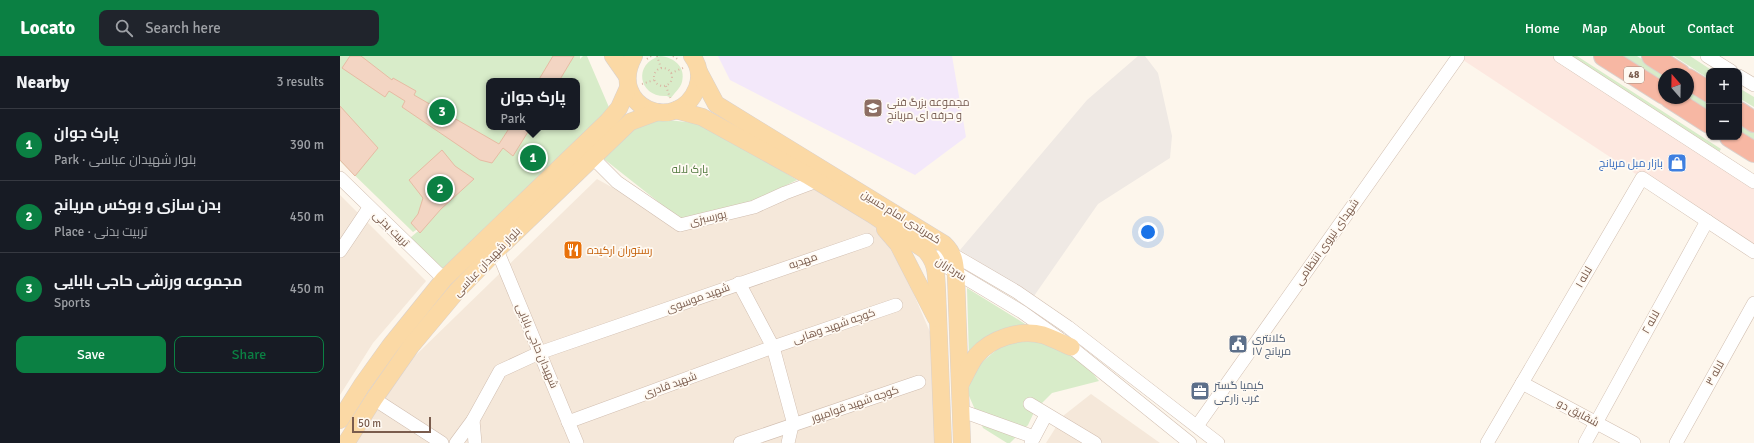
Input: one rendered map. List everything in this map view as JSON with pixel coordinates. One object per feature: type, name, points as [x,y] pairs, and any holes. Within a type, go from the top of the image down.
[{"type":"highway","name":"48","points":[[1604,56],[1658,90]]},
{"type":"highway","name":"48","points":[[1652,56],[1671,68]]},
{"type":"highway","points":[[1694,83],[1706,90]]},
{"type":"highway","points":[[1679,104],[1706,121]]},
{"type":"highway","points":[[1742,114],[1754,122]]},
{"type":"highway","points":[[1735,140],[1754,152]]},
{"type":"main road","points":[[613,56],[632,83]]},
{"type":"main road","name":"بلوار شهیدان عباسی","points":[[340,420],[362,385],[390,346],[444,279],[608,121],[619,108],[632,83],[628,66],[638,59]]},
{"type":"main road","name":"بلوار شهیدان عباسی","points":[[346,443],[374,399],[411,346],[457,291],[497,250],[630,122],[668,104],[686,104],[694,95],[698,84],[690,67]]},
{"type":"main road","name":"کمربندی امام حسین","points":[[690,67],[716,104],[939,241],[949,249],[952,254]]},
{"type":"main road","name":"کمربندی امام حسین","points":[[632,83],[634,98],[642,106],[668,104],[702,117],[817,181],[873,215],[925,250],[932,258],[936,271],[939,326],[942,443]]},
{"type":"main road","points":[[873,215],[898,244],[939,326]]},
{"type":"main road","points":[[952,254],[956,272],[962,443]]},
{"type":"main road","points":[[444,279],[457,291]]},
{"type":"main road","points":[[961,383],[976,357],[984,348],[1010,335],[1025,333],[1042,335],[1071,347]]},
{"type":"street","points":[[1560,56],[1754,182]]},
{"type":"street","points":[[1707,56],[1727,68]]},
{"type":"street","name":"شهدای نیروی انتظامی","points":[[1197,426],[1458,58]]},
{"type":"street","points":[[1742,78],[1754,85]]},
{"type":"street","name":"پورسبزی","points":[[592,157],[617,182],[680,225],[754,207],[817,181]]},
{"type":"street","name":"تربیت بدنی","points":[[340,178],[369,208],[444,279]]},
{"type":"street","name":"لاله ۱","points":[[1487,443],[1642,178],[1707,221]]},
{"type":"street","points":[[340,251],[369,208]]},
{"type":"street","points":[[1707,221],[1754,252]]},
{"type":"street","name":"لاله ۲","points":[[1585,443],[1707,221]]},
{"type":"street","name":"مهدیه","points":[[739,283],[868,240]]},
{"type":"street","name":"شهیدان حاجی بابایی","points":[[497,250],[577,443]]},
{"type":"street","name":"سرداران","points":[[932,258],[952,254],[1017,292],[1068,327],[1218,443]]},
{"type":"street","name":"سرداران","points":[[932,258],[1022,312],[1071,347],[1190,443]]},
{"type":"street","name":"شهید موسوی","points":[[456,443],[473,420],[500,371],[539,353],[739,283],[773,347],[793,421],[788,443]]},
{"type":"street","name":"لاله ۳","points":[[1676,443],[1754,303]]},
{"type":"street","name":"کوچه شهید وهابی","points":[[773,347],[896,305]]},
{"type":"street","name":"شهید قادری","points":[[568,422],[773,347]]},
{"type":"street","name":"کوچه شهید قوامپور","points":[[740,443],[791,427],[919,382]]},
{"type":"street","name":"شقایق دو","points":[[1522,383],[1634,443]]},
{"type":"street","points":[[374,399],[442,443]]},
{"type":"street","points":[[1030,404],[1046,415],[1095,443]]},
{"type":"street","points":[[962,411],[1032,440],[1046,415]]},
{"type":"street","points":[[473,420],[475,443]]},
{"type":"path","points":[[638,59],[652,56]]},
{"type":"path","points":[[657,56],[661,68]]},
{"type":"path","points":[[673,56],[690,67]]},
{"type":"path","points":[[671,73],[690,67]]},
{"type":"path","points":[[654,80],[655,72],[661,68],[668,69],[671,73],[672,80],[666,86]]},
{"type":"path","points":[[632,83],[654,80]]},
{"type":"path","points":[[654,80],[659,85],[666,86]]},
{"type":"path","points":[[666,86],[668,104]]},
{"type":"shaded area","name":"مجموعه بزرگ فنی و حرفه ای مریانج","points":[[718,56],[952,56],[966,137],[915,175],[730,80]]},
{"type":"shaded area","points":[[1138,56],[1145,56],[1158,73],[1172,136],[1170,158],[1098,204],[1034,296],[960,250],[1087,100]]},
{"type":"shaded area","name":"بازار مبل مریانج","points":[[1457,56],[1555,56],[1754,177],[1754,252]]},
{"type":"shaded area","points":[[597,179],[680,225],[817,181],[887,232],[930,332],[942,424],[943,443],[347,443],[385,385]]},
{"type":"shaded area","points":[[340,195],[426,281],[373,343],[340,395]]},
{"type":"shaded area","points":[[1091,394],[1160,443],[1046,443],[1063,416]]},
{"type":"green space","points":[[340,56],[580,56],[580,59],[583,56],[587,56],[611,112],[444,271],[410,238],[431,220],[413,232],[340,161]]},
{"type":"green space","points":[[660,56],[670,58],[678,64],[682,72],[682,82],[671,98],[650,92],[642,80],[645,66],[651,60]]},
{"type":"green space","points":[[1570,56],[1577,56],[1721,149],[1719,152]]},
{"type":"green space","points":[[1617,56],[1637,56],[1658,70],[1658,82]]},
{"type":"green space","points":[[1674,56],[1690,56],[1708,68],[1706,68],[1706,77]]},
{"type":"green space","points":[[1742,90],[1754,97],[1754,107],[1742,100]]},
{"type":"green space","points":[[1694,93],[1706,101],[1706,113],[1694,103]]},
{"type":"green space","name":"پارک لاله","points":[[659,119],[704,124],[797,180],[751,202],[680,219],[604,159],[632,129]]},
{"type":"green space","points":[[1742,124],[1754,132],[1754,144],[1742,136]]},
{"type":"green space","points":[[967,288],[1030,327],[1003,329],[969,357]]},
{"type":"green space","points":[[1018,339],[1040,341],[1077,353],[1099,381],[1052,393],[1035,410],[1028,425],[1010,443],[1007,443],[983,428],[966,389],[981,363],[1001,346]]},
{"type":"building","points":[[350,56],[361,56],[392,80],[393,78],[416,91],[414,95],[499,144],[508,130],[529,130],[513,156],[503,148],[492,163],[480,160],[402,107],[405,101],[389,91],[385,97],[342,68]]},
{"type":"building","points":[[553,56],[574,56],[561,78],[540,78]]},
{"type":"building","points":[[340,106],[378,148],[355,176],[340,160]]},
{"type":"building","points":[[442,150],[455,166],[474,179],[441,209],[420,233],[411,223],[418,214],[423,198],[409,180]]},
{"type":"place","name":"مجموعه بزرگ فنی و حرفه ای مریانج","points":[[873,108]]},
{"type":"place","name":"مجموعه ورزشی حاجی بابایی","points":[[442,112]]},
{"type":"place","name":"پارک جوان","points":[[533,158]]},
{"type":"place","name":"بازار مبل مریانج","points":[[1677,163]]},
{"type":"place","name":"بدن سازی و بوکس مریانج","points":[[440,189]]},
{"type":"place","name":"رستوران ارکیده","points":[[573,250]]},
{"type":"place","name":"کلانتری ۱۷ مریانج","points":[[1238,344]]},
{"type":"place","name":"کیمیا گستر غرب زارعی","points":[[1200,391]]}]
